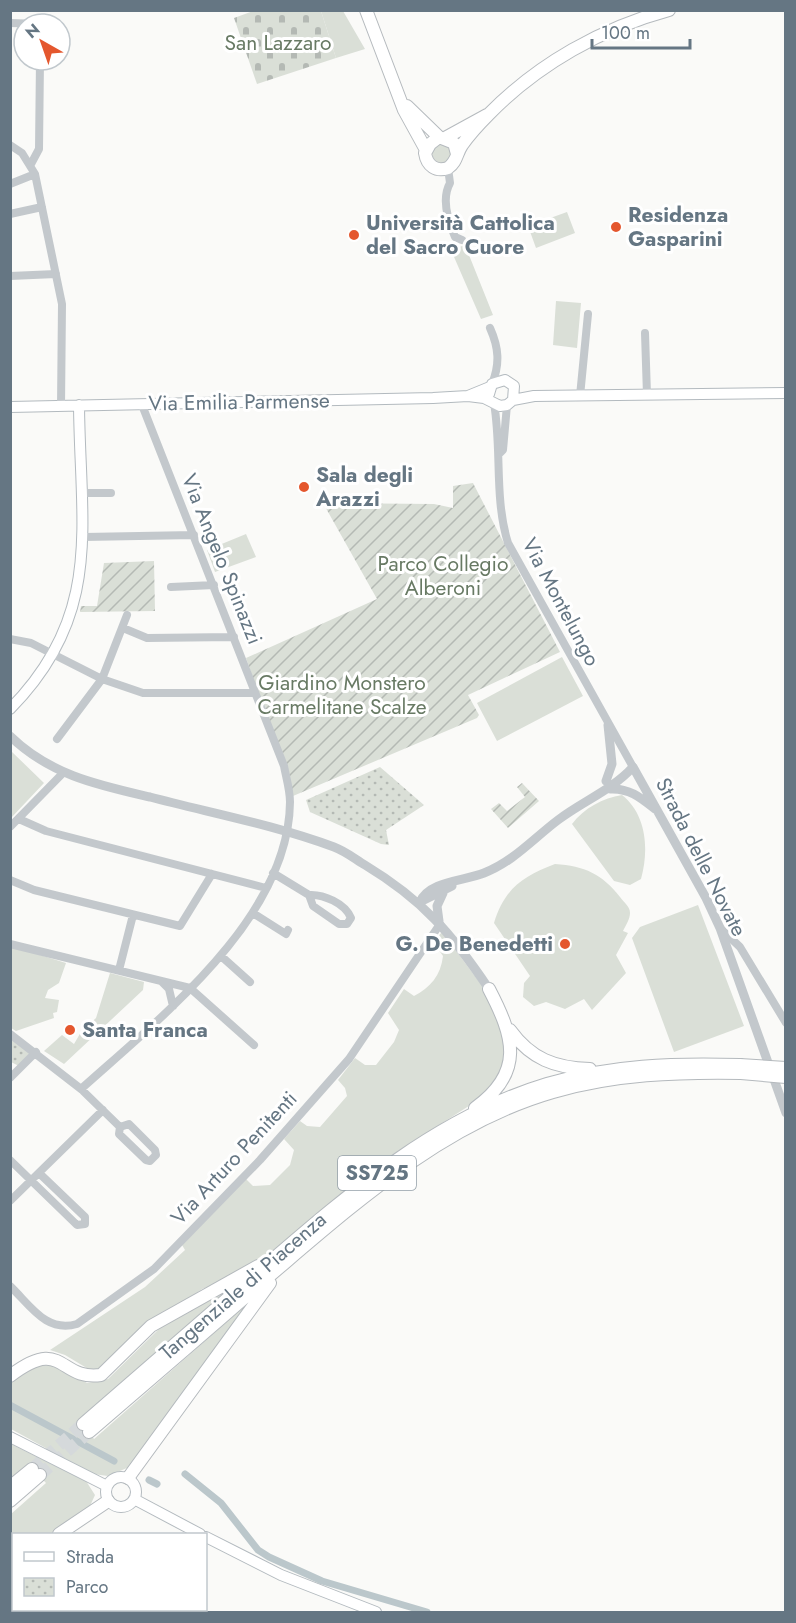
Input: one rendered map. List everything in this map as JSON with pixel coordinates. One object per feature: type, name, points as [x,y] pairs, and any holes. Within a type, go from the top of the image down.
[{"type":"main road","points":[[366,10],[401,101],[426,150],[426,159],[438,169],[448,168],[488,115],[540,72],[578,47],[630,22],[669,10]]},
{"type":"main road","points":[[401,101],[442,138],[454,143],[457,154]]},
{"type":"main road","points":[[426,150],[442,138],[488,115]]},
{"type":"main road","name":"Via Emilia Parmense","points":[[468,396],[502,379],[534,396]]},
{"type":"main road","points":[[510,402],[511,384]]},
{"type":"main road","points":[[491,386],[492,402]]},
{"type":"main road","name":"Via Emilia Parmense","points":[[10,407],[468,396],[492,402],[510,402],[534,396],[786,393]]},
{"type":"main road","points":[[13,704],[40,676],[54,654],[74,608],[84,537],[79,405]]},
{"type":"main road","points":[[452,1125],[498,1088],[510,1057],[511,1038],[489,989]]},
{"type":"main road","points":[[506,1024],[520,1043],[533,1055],[553,1065],[569,1068],[623,1068]]},
{"type":"main road","name":"Tangenziale di Piacenza","points":[[86,1428],[281,1259],[366,1181],[452,1125],[512,1096],[545,1085],[623,1068],[674,1063],[740,1069],[786,1077]]},
{"type":"main road","name":"Tangenziale di Piacenza","points":[[281,1259],[418,1157],[458,1132],[517,1104],[571,1087],[625,1076],[786,1068]]},
{"type":"main road","points":[[10,1376],[38,1359],[51,1357],[80,1373],[92,1377],[101,1376],[151,1326],[281,1259]]},
{"type":"main road","points":[[128,1478],[281,1259]]},
{"type":"main road","points":[[10,1437],[107,1486]]},
{"type":"main road","points":[[10,1487],[35,1472],[10,1501]]},
{"type":"main road","points":[[108,1501],[107,1486],[112,1480],[120,1477],[128,1478]]},
{"type":"main road","points":[[108,1501],[122,1507],[134,1499],[136,1491],[128,1478]]},
{"type":"main road","points":[[134,1499],[198,1533]]},
{"type":"main road","points":[[60,1533],[108,1501]]},
{"type":"main road","points":[[207,1538],[281,1575],[376,1612]]},
{"type":"street","points":[[31,164],[39,149],[40,72]]},
{"type":"street","points":[[10,145],[22,153],[31,164],[35,174],[56,274],[63,319],[61,406]]},
{"type":"street","points":[[448,168],[450,183],[446,190],[448,219],[455,237],[462,240]]},
{"type":"street","points":[[10,184],[35,174]]},
{"type":"street","points":[[10,214],[42,207]]},
{"type":"street","points":[[10,276],[56,274]]},
{"type":"street","points":[[580,396],[588,314]]},
{"type":"street","points":[[490,328],[498,351],[498,363],[491,386]]},
{"type":"street","points":[[645,333],[647,396]]},
{"type":"street","points":[[498,363],[511,384]]},
{"type":"street","name":"Via Montelungo","points":[[492,402],[500,453],[502,515],[508,543],[608,725]]},
{"type":"street","name":"Via Montelungo","points":[[500,453],[503,450],[510,402]]},
{"type":"street","name":"Via Angelo Spinazzi","points":[[81,1089],[173,1006],[221,956],[254,913],[273,873],[286,832],[290,801],[284,766],[142,405]]},
{"type":"street","points":[[81,493],[111,493]]},
{"type":"street","points":[[84,537],[194,535]]},
{"type":"street","points":[[171,587],[214,585]]},
{"type":"street","points":[[57,739],[102,679],[127,615]]},
{"type":"street","points":[[123,628],[147,638],[234,637]]},
{"type":"street","points":[[10,639],[32,643],[102,679],[143,693],[255,693]]},
{"type":"street","points":[[608,725],[612,764],[608,785]]},
{"type":"street","name":"Strada delle Novate","points":[[608,725],[660,813],[720,928],[786,1113]]},
{"type":"street","points":[[10,736],[40,761],[85,781],[286,832],[334,847],[401,887],[420,902],[440,924],[489,989]]},
{"type":"street","points":[[401,887],[435,887],[458,882],[502,865],[633,767]]},
{"type":"street","points":[[10,827],[63,773]]},
{"type":"street","points":[[608,785],[636,794],[660,813]]},
{"type":"street","points":[[19,819],[46,831],[266,888]]},
{"type":"street","points":[[273,873],[309,895],[321,894],[348,912],[351,918],[347,924],[339,924],[313,906],[309,895]]},
{"type":"street","points":[[10,880],[34,890],[180,926],[212,874]]},
{"type":"street","points":[[420,902],[458,882]]},
{"type":"street","points":[[420,902],[426,892],[435,887]]},
{"type":"street","points":[[440,924],[437,906],[446,890]]},
{"type":"street","points":[[254,913],[286,934],[288,930]]},
{"type":"street","points":[[118,970],[133,915]]},
{"type":"street","name":"Via Arturo Penitenti","points":[[10,1286],[51,1325],[63,1328],[77,1324],[154,1269],[261,1160],[349,1059],[440,924]]},
{"type":"street","points":[[720,928],[740,947],[786,1023]]},
{"type":"street","points":[[10,944],[190,988],[254,1045]]},
{"type":"street","points":[[221,956],[250,982]]},
{"type":"street","points":[[161,981],[169,989],[173,1006]]},
{"type":"street","points":[[10,1034],[81,1089],[120,1127]]},
{"type":"street","points":[[10,1078],[36,1052]]},
{"type":"street","points":[[10,1064],[19,1069]]},
{"type":"street","points":[[10,1201],[103,1110]]},
{"type":"street","points":[[129,1124],[155,1150],[156,1155],[150,1161],[146,1160],[119,1134],[120,1127],[129,1124]]},
{"type":"street","points":[[10,1160],[77,1225],[85,1224],[85,1217],[39,1173]]},
{"type":"green space","name":"San Lazzaro","points":[[256,10],[321,11],[336,58],[257,84],[234,18]]},
{"type":"green space","points":[[321,11],[343,11],[365,49],[336,58]]},
{"type":"green space","points":[[442,143],[449,146],[452,153],[449,160],[442,163],[435,160],[432,153],[435,146]]},
{"type":"green space","points":[[567,212],[575,233],[536,248],[528,226]]},
{"type":"green space","points":[[465,245],[493,315],[481,319],[451,250]]},
{"type":"green space","points":[[556,301],[581,303],[577,348],[553,345]]},
{"type":"green space","points":[[473,483],[560,652],[468,695],[479,715],[477,718],[293,796],[246,658],[377,599],[323,503],[434,504],[453,508],[453,486]]},
{"type":"green space","points":[[246,534],[256,557],[215,572],[207,550]]},
{"type":"green space","points":[[154,561],[155,611],[80,612],[81,606],[97,606],[104,563]]},
{"type":"green space","points":[[562,657],[583,696],[497,741],[477,703]]},
{"type":"green space","points":[[10,750],[44,783],[11,818],[10,818]]},
{"type":"green space","points":[[380,767],[424,805],[386,830],[389,845],[381,844],[310,812],[306,800]]},
{"type":"green space","points":[[522,783],[539,801],[508,828],[491,809],[499,803],[507,811],[525,797],[517,787]]},
{"type":"green space","points":[[622,795],[637,812],[645,845],[641,879],[630,885],[614,881],[572,824],[594,805]]},
{"type":"green space","name":"G. De Benedetti","points":[[555,864],[584,869],[599,877],[613,889],[630,911],[623,931],[628,933],[616,955],[626,973],[592,1010],[584,999],[565,1009],[546,1002],[534,1006],[523,997],[524,983],[530,976],[494,923],[503,901],[516,885],[533,873]]},
{"type":"green space","points":[[698,905],[744,1026],[674,1052],[632,938],[640,927]]},
{"type":"green space","points":[[442,932],[483,987],[503,1032],[505,1056],[500,1073],[489,1090],[472,1104],[381,1162],[239,1276],[202,1289],[151,1326],[100,1376],[65,1355],[50,1350],[145,1287],[185,1250],[182,1245],[246,1179],[253,1186],[270,1185],[290,1165],[294,1150],[284,1139],[300,1121],[307,1126],[320,1127],[347,1096],[345,1088],[338,1080],[355,1058],[365,1065],[376,1065],[394,1042],[399,1030],[388,1013],[404,989],[414,996],[434,980],[443,956],[433,942]]},
{"type":"green space","points":[[11,946],[66,963],[59,983],[48,990],[45,998],[59,1000],[57,1012],[53,1013],[54,1018],[16,1031],[11,1028]]},
{"type":"green space","points":[[110,973],[144,982],[143,990],[64,1064],[44,1051],[62,1035],[74,1044],[81,1032],[96,1018]]},
{"type":"green space","points":[[10,1037],[30,1053],[19,1066],[11,1062]]},
{"type":"green space","points":[[245,1280],[81,1421],[94,1439],[256,1296],[134,1465],[108,1476],[93,1474],[11,1429],[10,1383],[22,1375],[32,1369],[48,1365],[65,1370],[87,1383],[108,1379],[163,1325]]},
{"type":"green space","points":[[11,1444],[86,1481],[95,1495],[90,1506],[52,1533],[12,1533],[11,1560],[11,1514],[46,1483],[30,1466],[11,1485]]},
{"type":"waterway","points":[[10,1405],[114,1461]]},
{"type":"waterway","points":[[185,1474],[221,1503],[258,1550],[269,1557],[322,1581],[427,1612]]},
{"type":"waterway","points":[[149,1480],[157,1484]]},
{"type":"tunnel","points":[[32,1469],[83,1424]]},
{"type":"tunnel","points":[[40,1475],[89,1432]]},
{"type":"place","name":"Residenza Gasparini","points":[[616,227]]},
{"type":"place","name":"Università Cattolica del Sacro Cuore","points":[[354,235]]},
{"type":"place","name":"Sala degli Arazzi","points":[[304,487]]},
{"type":"place","name":"G. De Benedetti","points":[[565,944]]},
{"type":"place","name":"Santa Franca","points":[[70,1030]]},
{"type":"park label","name":"Parco Collegio Alberoni","points":[[443,576]]},
{"type":"park label","name":"Giardino Monstero Carmelitane Scalze","points":[[342,695]]}]
